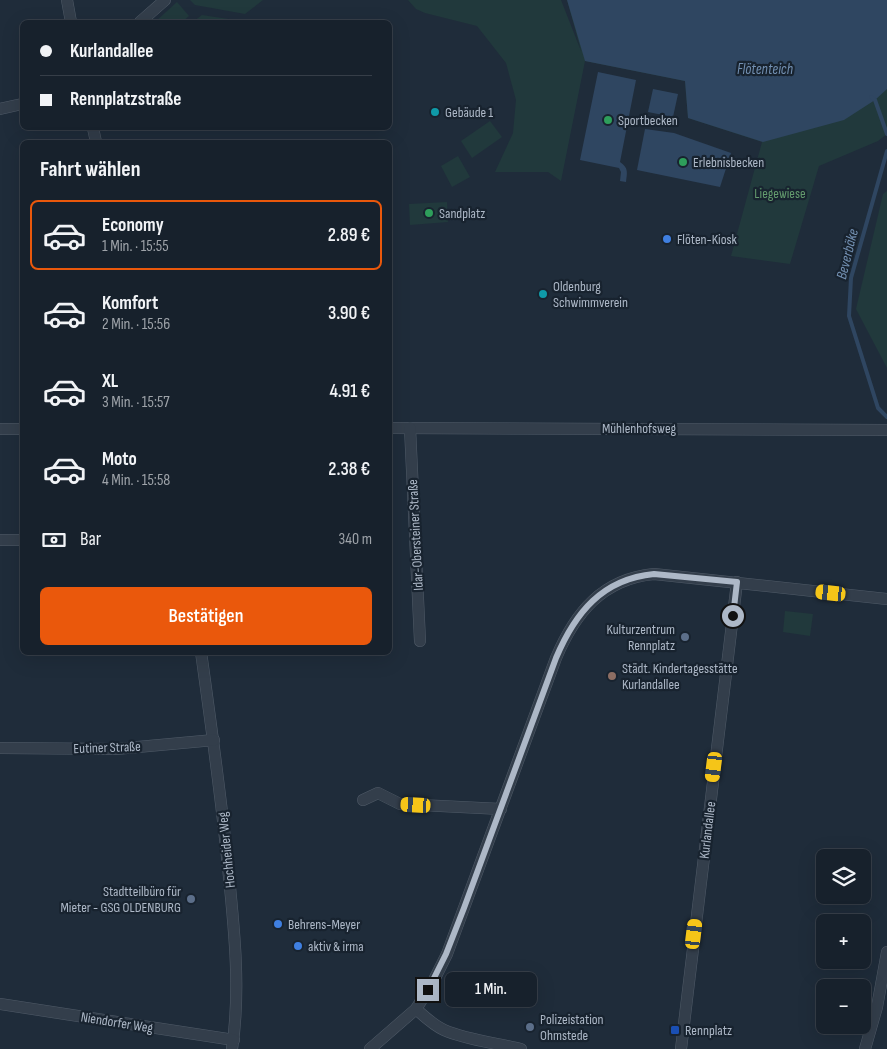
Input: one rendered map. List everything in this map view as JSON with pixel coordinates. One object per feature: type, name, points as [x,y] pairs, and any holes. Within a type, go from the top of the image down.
[{"type":"street","points":[[67,0],[71,20]]},
{"type":"street","points":[[142,20],[165,0]]},
{"type":"street","points":[[0,109],[20,104]]},
{"type":"street","name":"Mühlenhofsweg","points":[[392,428],[887,430]]},
{"type":"street","name":"Idar-Obersteiner Straße","points":[[410,428],[420,641]]},
{"type":"street","points":[[0,429],[20,429]]},
{"type":"street","points":[[0,540],[20,540]]},
{"type":"street","points":[[370,1049],[416,1009],[434,980],[446,954],[563,642],[581,613],[592,601],[616,584],[641,575],[654,574],[887,599]]},
{"type":"street","name":"Kurlandallee","points":[[681,1049],[737,582]]},
{"type":"street","name":"Hochheider Weg","points":[[201,655],[214,740],[234,920],[237,974],[233,1044]]},
{"type":"street","name":"Eutiner Straße","points":[[0,748],[116,749],[214,740]]},
{"type":"street","points":[[363,800],[378,793],[400,804],[501,809]]},
{"type":"street","points":[[865,1049],[877,1007],[887,952]]},
{"type":"street","name":"Niendorfer Weg","points":[[0,1004],[233,1044]]},
{"type":"street","points":[[416,1009],[443,1030],[520,1049]]},
{"type":"green space","points":[[190,0],[263,0],[245,14],[195,5]]},
{"type":"green space","name":"Liegewiese","points":[[408,0],[561,0],[581,51],[567,0],[887,0],[887,134],[878,141],[819,166],[790,264],[731,256],[762,142],[688,118],[685,81],[585,61],[561,181],[548,172],[495,172],[513,133],[516,100],[506,63],[477,26],[425,13],[416,9]]},
{"type":"green space","points":[[177,2],[189,16],[184,20],[157,20]]},
{"type":"green space","points":[[202,15],[235,20],[196,20]]},
{"type":"green space","points":[[490,121],[502,137],[472,158],[461,141]]},
{"type":"green space","points":[[458,156],[470,177],[452,187],[441,166]]},
{"type":"green space","points":[[887,191],[887,368],[856,309],[883,194]]},
{"type":"green space","name":"Sandplatz","points":[[447,202],[448,222],[410,225],[409,204]]},
{"type":"green space","points":[[785,611],[813,614],[810,636],[783,632]]},
{"type":"water","name":"Flötenteich","points":[[567,0],[887,0],[887,89],[875,100],[844,120],[763,142],[688,118],[685,81],[585,61]]},
{"type":"water","name":"Sportbecken","points":[[598,72],[636,80],[620,162],[626,169],[626,182],[620,181],[621,172],[619,168],[580,160]]},
{"type":"water","points":[[653,89],[678,94],[673,117],[648,112]]},
{"type":"water","name":"Erlebnisbecken","points":[[645,129],[674,133],[731,153],[720,187],[637,170]]},
{"type":"waterway","name":"Beverbäke","points":[[871,97],[875,100],[887,134]]},
{"type":"waterway","name":"Beverbäke","points":[[887,151],[851,278],[849,316],[878,408],[887,417]]},
{"type":"place","name":"Gebäude 1","points":[[435,112]]},
{"type":"place","name":"Sportbecken","points":[[608,120]]},
{"type":"place","name":"Erlebnisbecken","points":[[683,162]]},
{"type":"place","name":"Sandplatz","points":[[429,213]]},
{"type":"place","name":"Flöten-Kiosk","points":[[667,239]]},
{"type":"place","name":"Oldenburg Schwimmverein","points":[[543,294]]},
{"type":"place","name":"Kulturzentrum Rennplatz","points":[[685,637]]},
{"type":"place","name":"Städt. Kindertagesstätte Kurlandallee","points":[[612,676]]},
{"type":"place","name":"Stadtteilbüro für Mieter - GSG OLDENBURG","points":[[191,899]]},
{"type":"place","name":"Behrens-Meyer","points":[[278,924]]},
{"type":"place","name":"aktiv & irma","points":[[298,946]]},
{"type":"place","name":"Polizeistation Ohmstede","points":[[530,1027]]},
{"type":"place","name":"Rennplatz","points":[[675,1030]]},
{"type":"route","points":[[428,990],[446,954],[464,908],[556,658],[571,627],[581,613],[592,601],[616,584],[641,575],[654,574],[737,582],[733,616]]}]
